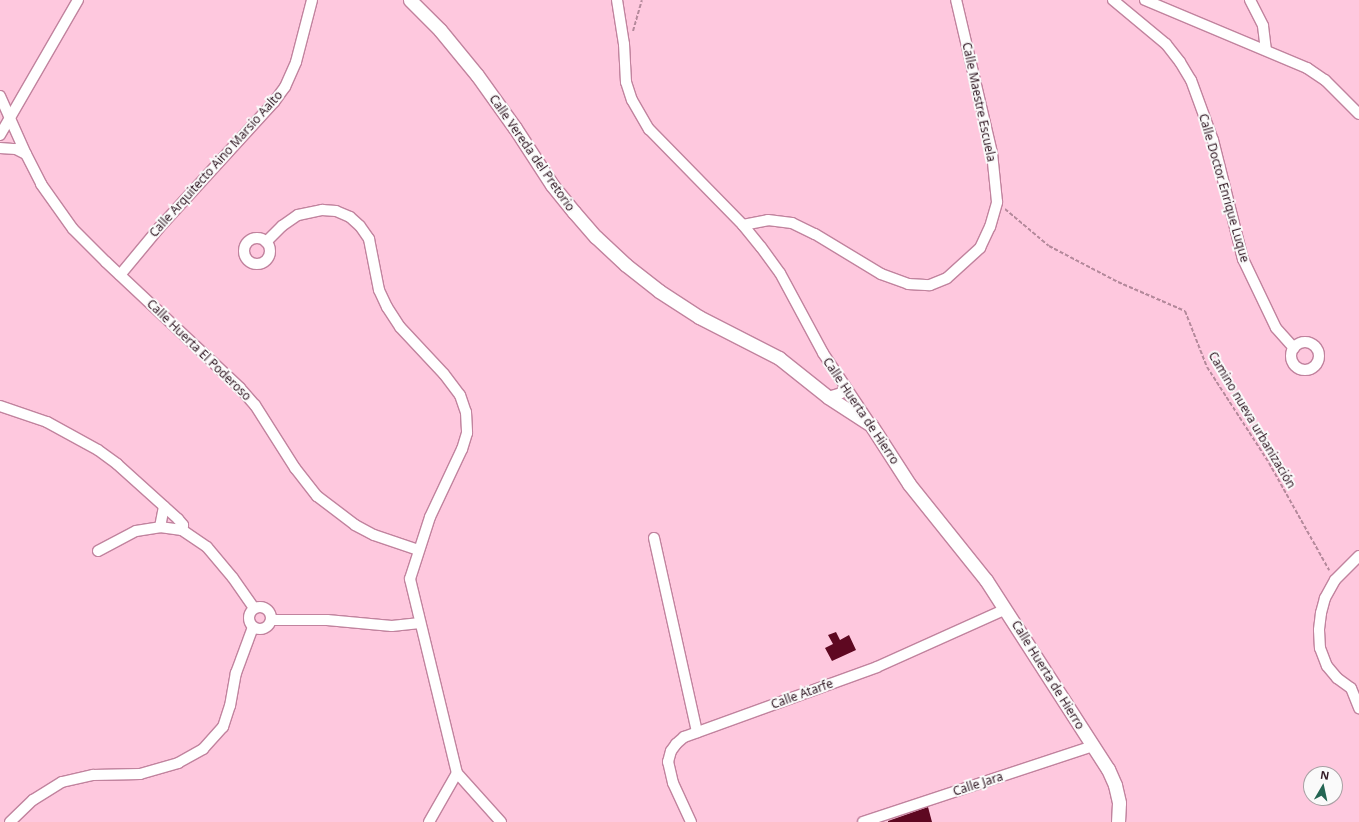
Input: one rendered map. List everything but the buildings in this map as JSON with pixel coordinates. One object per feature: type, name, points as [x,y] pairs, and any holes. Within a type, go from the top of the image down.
[{"type":"street","points":[[0,135],[78,0]]},
{"type":"street","name":"Calle Arquitecto Aino Marsio Aalto","points":[[120,275],[159,228],[274,102],[284,87],[296,62],[312,0]]},
{"type":"street","name":"Calle Vereda del Pretorio","points":[[410,0],[440,30],[476,75],[515,128],[552,184],[596,237],[626,265],[659,291],[699,317],[779,358],[828,397],[871,425]]},
{"type":"street","name":"Calle Huerta de Hierro","points":[[617,0],[624,44],[626,82],[632,100],[649,129],[743,225],[780,273],[823,354],[909,484],[986,580],[1006,609],[1108,769],[1115,785],[1119,803],[1118,822]]},
{"type":"street","name":"Calle Maestre Escuela","points":[[743,225],[768,220],[792,223],[815,234],[881,274],[908,284],[930,285],[947,278],[980,248],[990,227],[997,202],[992,153],[956,0]]},
{"type":"street","name":"Calle Doctor Enrique Luque","points":[[1114,0],[1166,44],[1180,62],[1191,80],[1213,140],[1244,259],[1276,328],[1294,348]]},
{"type":"street","points":[[1145,0],[1266,49],[1307,68],[1325,80],[1359,114]]},
{"type":"street","points":[[1250,0],[1263,26],[1266,49]]},
{"type":"street","name":"Calle Huerta El Poderoso","points":[[0,96],[41,184],[73,229],[240,388],[255,405],[295,468],[317,496],[355,525],[374,535],[418,550]]},
{"type":"street","points":[[0,148],[16,149],[26,154]]},
{"type":"street","points":[[266,242],[282,226],[298,216],[322,210],[336,210],[350,217],[360,226],[369,239],[379,290],[387,307],[400,327],[460,395],[466,412],[467,433],[462,449],[430,516],[410,579],[457,772],[501,822]]},
{"type":"street","points":[[828,397],[841,393],[845,386]]},
{"type":"street","points":[[0,406],[47,422],[74,435],[117,464],[178,519],[183,525],[182,530]]},
{"type":"street","points":[[160,527],[164,506]]},
{"type":"street","points":[[98,550],[136,531],[160,527],[182,530],[207,547],[233,578],[254,608]]},
{"type":"street","points":[[654,538],[696,732]]},
{"type":"street","points":[[1359,556],[1335,580],[1325,598],[1319,630],[1320,648],[1327,666],[1338,678],[1355,689],[1359,708]]},
{"type":"street","points":[[263,607],[267,608],[270,612],[271,620],[266,628],[257,629],[250,624],[249,615],[254,608],[263,607]]},
{"type":"street","name":"Calle Atarfe","points":[[691,822],[673,783],[668,762],[671,752],[676,744],[684,737],[876,667],[1006,609]]},
{"type":"street","points":[[271,620],[327,620],[392,626],[420,623]]},
{"type":"street","points":[[10,822],[33,800],[62,782],[93,775],[140,774],[178,763],[203,748],[223,727],[230,706],[236,673],[253,627]]},
{"type":"street","name":"Calle Jara","points":[[863,822],[1093,746]]},
{"type":"street","points":[[429,822],[457,772]]},
{"type":"path","points":[[632,36],[642,0]]},
{"type":"path","name":"Camino nueva urbanización","points":[[997,202],[1049,246],[1118,282],[1185,311],[1207,367],[1269,463],[1335,580]]}]
